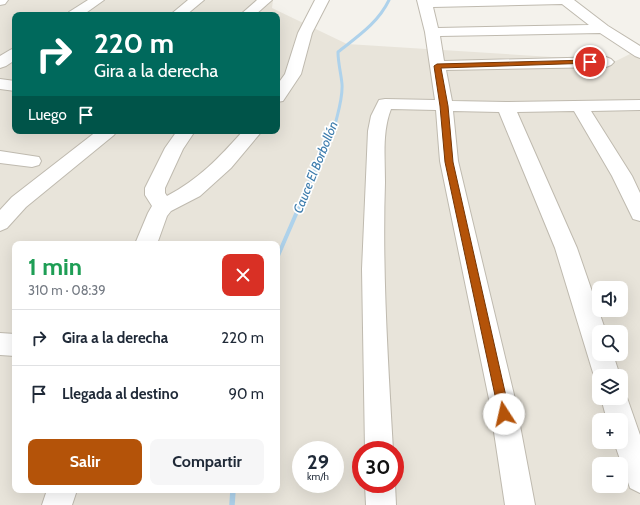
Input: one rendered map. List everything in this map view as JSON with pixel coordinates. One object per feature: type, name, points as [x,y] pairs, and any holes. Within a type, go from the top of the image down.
[{"type":"street","points":[[79,12],[97,0]]},
{"type":"street","points":[[181,12],[197,0]]},
{"type":"street","points":[[251,12],[265,0]]},
{"type":"street","points":[[280,93],[293,74],[304,33],[322,0]]},
{"type":"street","points":[[520,505],[502,399],[449,162],[444,106],[432,32],[425,1],[565,0],[603,29],[637,48]]},
{"type":"street","points":[[432,32],[603,29]]},
{"type":"street","points":[[0,63],[12,55]]},
{"type":"street","points":[[437,66],[606,62]]},
{"type":"street","points":[[0,84],[12,86]]},
{"type":"street","points":[[379,441],[375,348],[374,194],[378,130],[382,109],[385,104],[506,107],[640,105]]},
{"type":"street","points":[[580,106],[622,176],[640,214]]},
{"type":"street","points":[[506,107],[566,248],[592,328]]},
{"type":"street","points":[[0,223],[19,202],[104,134]]},
{"type":"street","points":[[164,206],[155,195],[155,188],[174,148],[184,134]]},
{"type":"street","points":[[147,241],[158,213],[164,206],[193,191],[224,164],[250,134]]},
{"type":"street","points":[[0,157],[32,161]]},
{"type":"street","points":[[0,344],[12,345]]},
{"type":"street","points":[[616,405],[640,478]]},
{"type":"street","points":[[57,505],[61,493]]},
{"type":"street","points":[[380,493],[381,505]]},
{"type":"shaded area","points":[[0,0],[273,0],[272,8],[347,44],[616,61],[640,49],[640,505],[0,505]]},
{"type":"waterway","name":"Cauce El Borbollón","points":[[335,125],[342,94],[338,52],[360,35],[379,16],[389,0]]},
{"type":"waterway","name":"Cauce El Borbollón","points":[[280,251],[335,124]]},
{"type":"waterway","name":"Cauce El Borbollón","points":[[232,505],[233,493]]},
{"type":"route","points":[[504,414],[502,399],[449,162],[444,106],[437,66],[590,62]]}]
